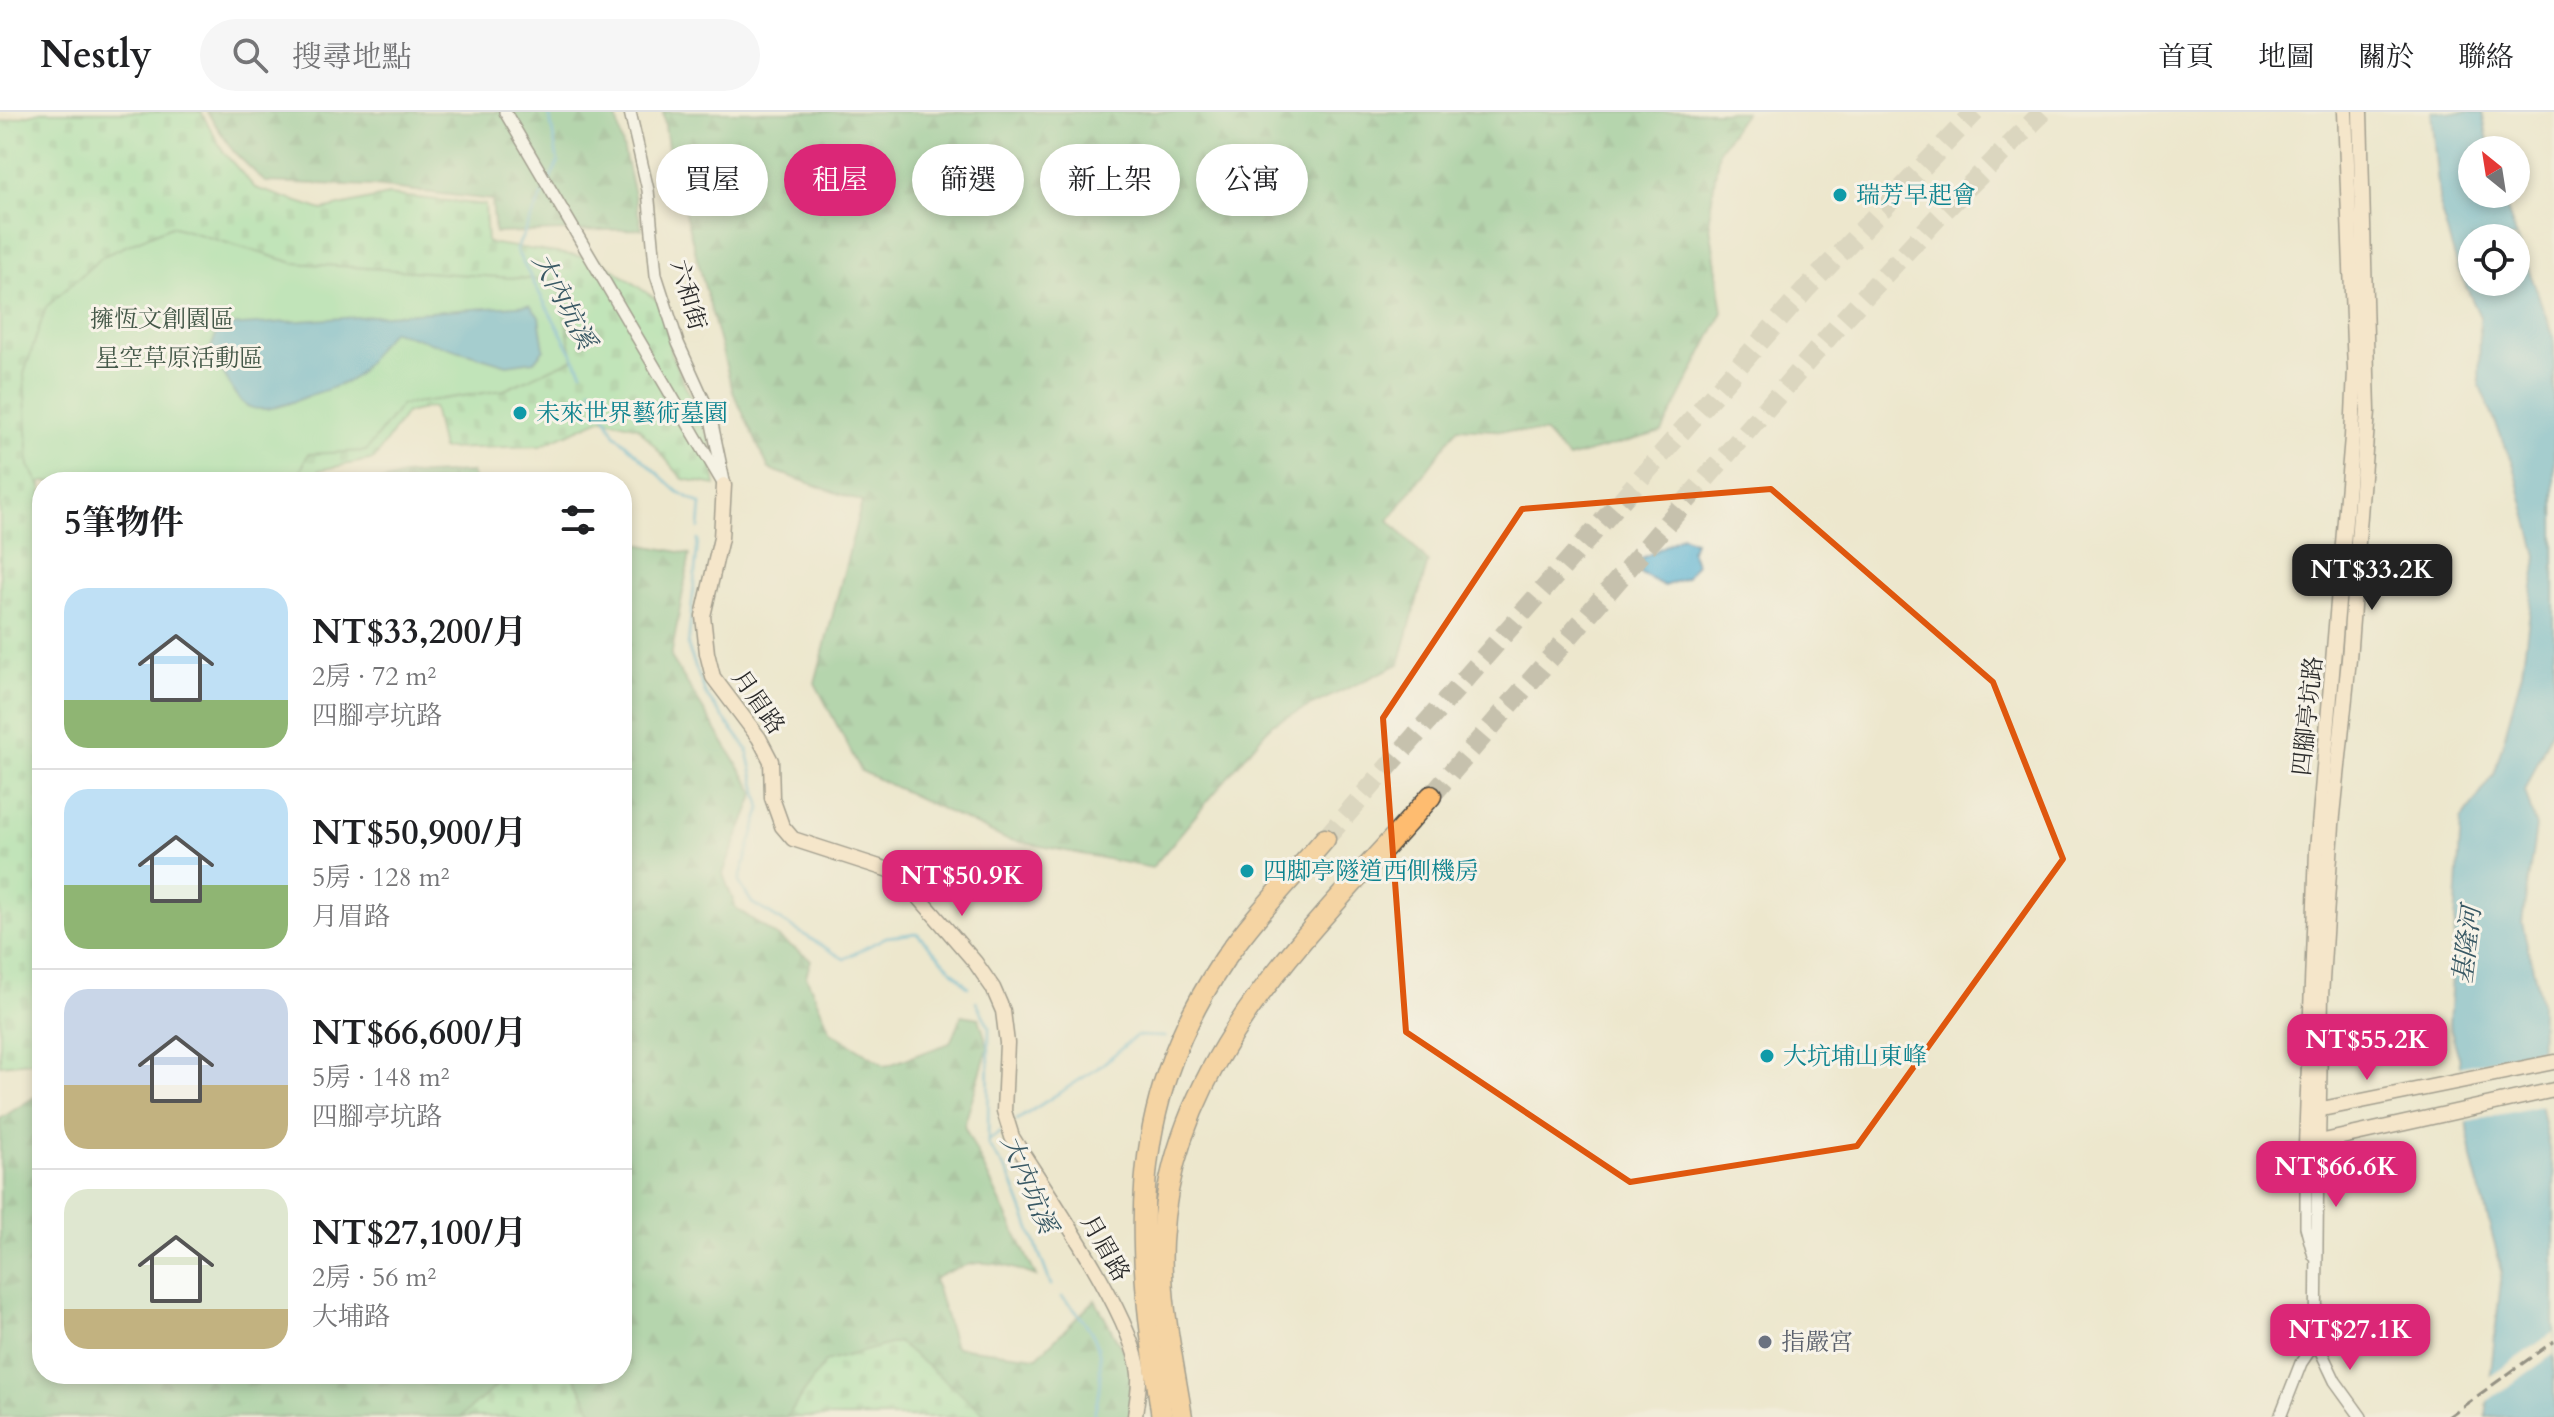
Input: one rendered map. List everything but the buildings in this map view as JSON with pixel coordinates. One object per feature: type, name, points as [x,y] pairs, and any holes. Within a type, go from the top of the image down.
[{"type":"highway","points":[[1182,1417],[1153,1290],[1170,1175],[1187,1117],[1204,1079],[1251,1003],[1431,796]]},
{"type":"highway","points":[[1162,1417],[1142,1191],[1148,1147],[1162,1088],[1177,1045],[1224,960],[1325,839]]},
{"type":"street","points":[[505,112],[724,485]]},
{"type":"street","name":"六和街","points":[[630,112],[648,190],[656,275],[678,343],[710,414],[723,465],[724,485]]},
{"type":"street","name":"四腳亭坑路","points":[[2316,1341],[2314,1325],[2319,1276],[2312,1111],[2317,850],[2342,588],[2355,370],[2345,112]]},
{"type":"street","name":"四腳亭坑路","points":[[2312,1111],[2332,825],[2351,644],[2368,411],[2360,112]]},
{"type":"street","name":"月眉路","points":[[724,485],[721,538],[703,616],[713,677],[759,738],[771,761],[772,798],[782,826],[793,839],[898,873],[993,988],[1003,1011],[1007,1043],[1004,1111],[1012,1137],[1104,1288],[1134,1352],[1139,1375],[1135,1417]]},
{"type":"street","points":[[2312,1111],[2554,1062]]},
{"type":"street","points":[[2312,1144],[2554,1090]]},
{"type":"street","points":[[2280,1417],[2301,1363],[2316,1341]]},
{"type":"street","points":[[2316,1341],[2335,1381],[2361,1417]]},
{"type":"highlighted area","points":[[1771,489],[1993,682],[2063,859],[1857,1146],[1630,1182],[1406,1032],[1383,718],[1522,509]]},
{"type":"green space","name":"擁恆文創園區","points":[[41,112],[201,112],[224,153],[255,188],[322,210],[388,195],[485,205],[487,243],[599,259],[664,305],[671,354],[710,441],[716,485],[683,479],[638,427],[603,418],[540,446],[442,449],[433,407],[406,413],[374,459],[319,472],[32,472],[32,1062],[0,1065],[0,122]]},
{"type":"green space","points":[[207,112],[615,112],[642,229],[495,233],[492,200],[373,186],[265,182],[234,152]]},
{"type":"green space","points":[[663,112],[1745,112],[1719,150],[1709,218],[1723,312],[1662,432],[1568,458],[1545,433],[1458,428],[1389,520],[1428,562],[1399,664],[1272,724],[1152,868],[1005,839],[861,771],[815,683],[862,502],[769,469],[733,392],[686,216],[768,216],[768,144],[668,144]]},
{"type":"green space","name":"星空草原活動區","points":[[171,226],[294,263],[558,281],[573,359],[504,390],[401,405],[366,451],[308,454],[300,472],[33,472],[29,466],[24,374],[46,307],[103,256]]},
{"type":"green space","points":[[632,543],[690,554],[671,657],[755,793],[723,874],[736,908],[811,960],[806,976],[831,1032],[886,1066],[950,1043],[962,1015],[979,1018],[988,1048],[964,1126],[1036,1276],[1007,1266],[984,1263],[961,1267],[934,1279],[955,1347],[1037,1357],[1095,1300],[1135,1373],[1131,1417],[989,1417],[898,1342],[825,1362],[787,1417],[595,1417],[578,1384],[632,1384]]},
{"type":"green space","points":[[32,1098],[32,1384],[499,1384],[461,1417],[0,1417],[0,1119]]},
{"type":"green space","points":[[898,1342],[989,1417],[787,1417],[825,1362]]},
{"type":"green space","points":[[499,1384],[578,1384],[595,1417],[461,1417]]},
{"type":"water","points":[[2431,112],[2482,112],[2487,136],[2458,136],[2458,208],[2506,208],[2512,224],[2458,224],[2458,269],[2440,208]]},
{"type":"water","name":"基隆河","points":[[2530,273],[2554,338],[2554,724],[2525,791],[2536,827],[2522,923],[2541,1002],[2540,1103],[2554,1174],[2554,1417],[2486,1417],[2502,1271],[2472,1159],[2459,1057],[2449,1025],[2461,820],[2494,775],[2522,672],[2537,556],[2514,466],[2479,384],[2480,317],[2470,296],[2530,296]]},
{"type":"water","points":[[530,305],[539,317],[544,349],[534,361],[507,365],[393,331],[359,373],[348,381],[267,409],[244,404],[236,396],[211,348],[217,332],[228,326]]},
{"type":"water","points":[[1682,536],[1694,541],[1691,550],[1696,564],[1686,578],[1664,586],[1641,574],[1633,565],[1639,560]]},
{"type":"pier","points":[[2545,1048],[2544,1105],[2463,1123],[2456,1068]]},
{"type":"pier","points":[[2554,1332],[2554,1354],[2483,1404],[2485,1380]]},
{"type":"waterway","name":"大內坑溪","points":[[549,112],[558,163],[549,181]]},
{"type":"waterway","name":"大內坑溪","points":[[546,188],[516,250],[582,372]]},
{"type":"waterway","name":"大內坑溪","points":[[591,389],[615,434],[678,492],[701,504],[699,528]]},
{"type":"waterway","name":"大內坑溪","points":[[698,540],[688,647],[706,695],[747,749],[761,808],[739,882],[752,903],[844,959],[886,937],[917,933],[968,987]]},
{"type":"waterway","name":"大內坑溪","points":[[976,1002],[989,1026],[988,1145],[1010,1176],[1051,1285]]},
{"type":"waterway","points":[[1017,1120],[1098,1068],[1136,1036],[1165,1037]]},
{"type":"waterway","points":[[988,1141],[1000,1132]]},
{"type":"waterway","name":"大內坑溪","points":[[1062,1297],[1088,1327],[1098,1348],[1100,1383],[1093,1417]]},
{"type":"tunnel","points":[[1325,839],[1807,288],[1975,112]]},
{"type":"tunnel","points":[[1431,796],[1843,320],[1937,218],[2043,112]]},
{"type":"railway","points":[[2448,1417],[2554,1341]]},
{"type":"place","name":"瑞芳早起會","points":[[1840,195]]},
{"type":"place","name":"未來世界藝術墓園","points":[[520,413]]},
{"type":"place","name":"四脚亭隧道西側機房","points":[[1247,871]]},
{"type":"place","name":"大坑埔山東峰","points":[[1767,1056]]},
{"type":"place","name":"指嚴宮","points":[[1765,1342]]}]
